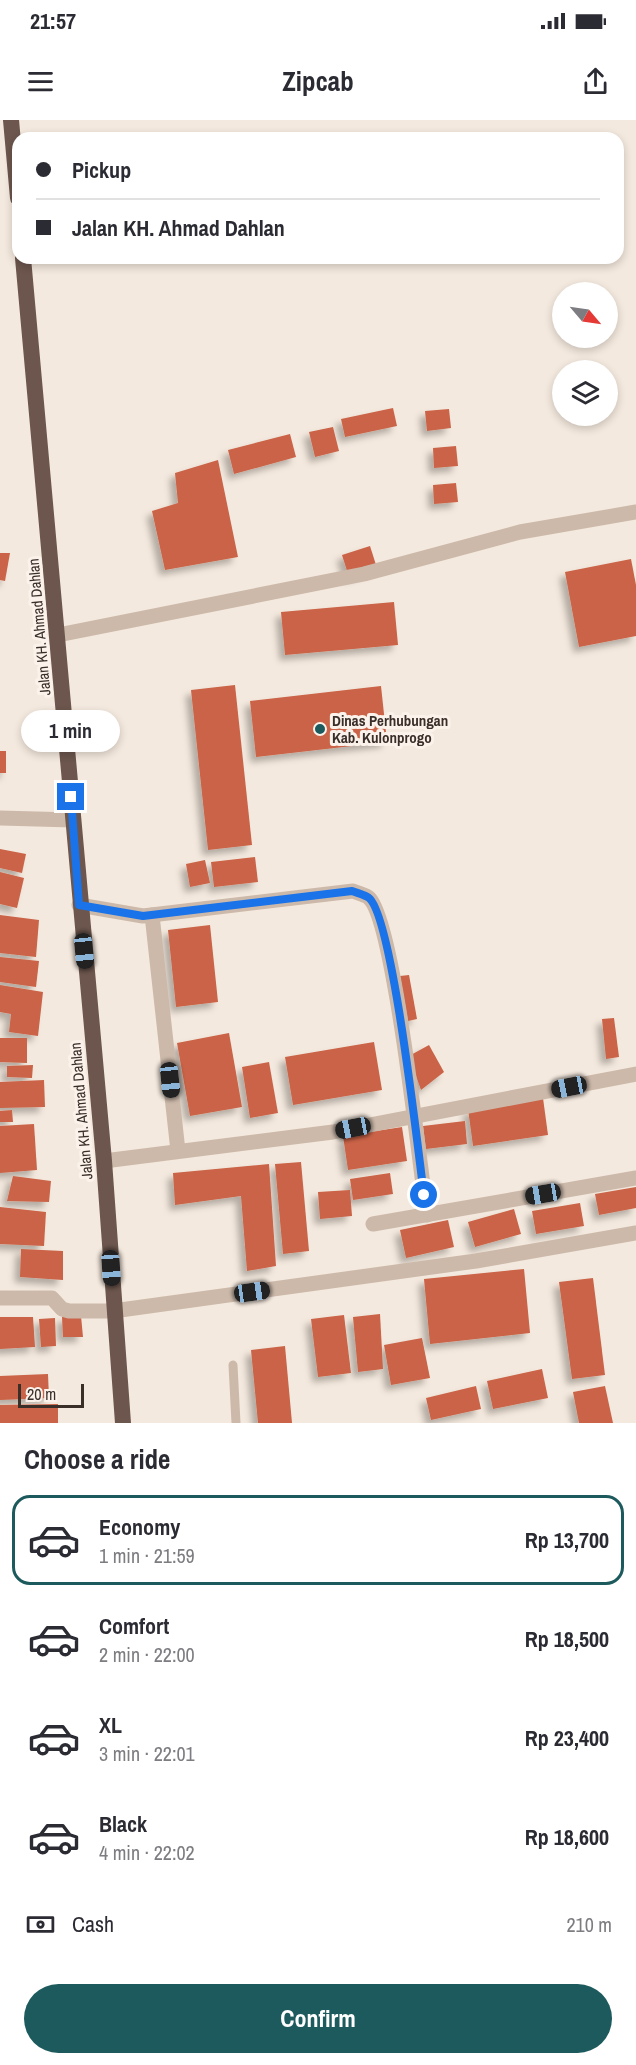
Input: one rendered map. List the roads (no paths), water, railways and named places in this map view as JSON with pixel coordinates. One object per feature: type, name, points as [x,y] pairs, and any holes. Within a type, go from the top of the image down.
[{"type":"highway","name":"Jalan KH. Ahmad Dahlan","points":[[24,264],[58,634],[79,905],[104,1161],[123,1423]]},
{"type":"street","points":[[58,634],[364,574],[520,532],[636,512]]},
{"type":"street","points":[[0,818],[73,820]]},
{"type":"street","points":[[79,905],[152,915],[352,891],[370,898],[378,914],[390,956],[427,1215]]},
{"type":"street","points":[[152,915],[178,1151]]},
{"type":"street","points":[[104,1161],[333,1132],[636,1074]]},
{"type":"street","points":[[373,1224],[636,1178]]},
{"type":"street","points":[[0,1298],[52,1298],[62,1309],[69,1311],[114,1311],[476,1261],[636,1233]]},
{"type":"lane","points":[[233,1365],[236,1423]]},
{"type":"place","name":"Dinas Perhubungan Kab. Kulonprogo","points":[[320,729]]}]
